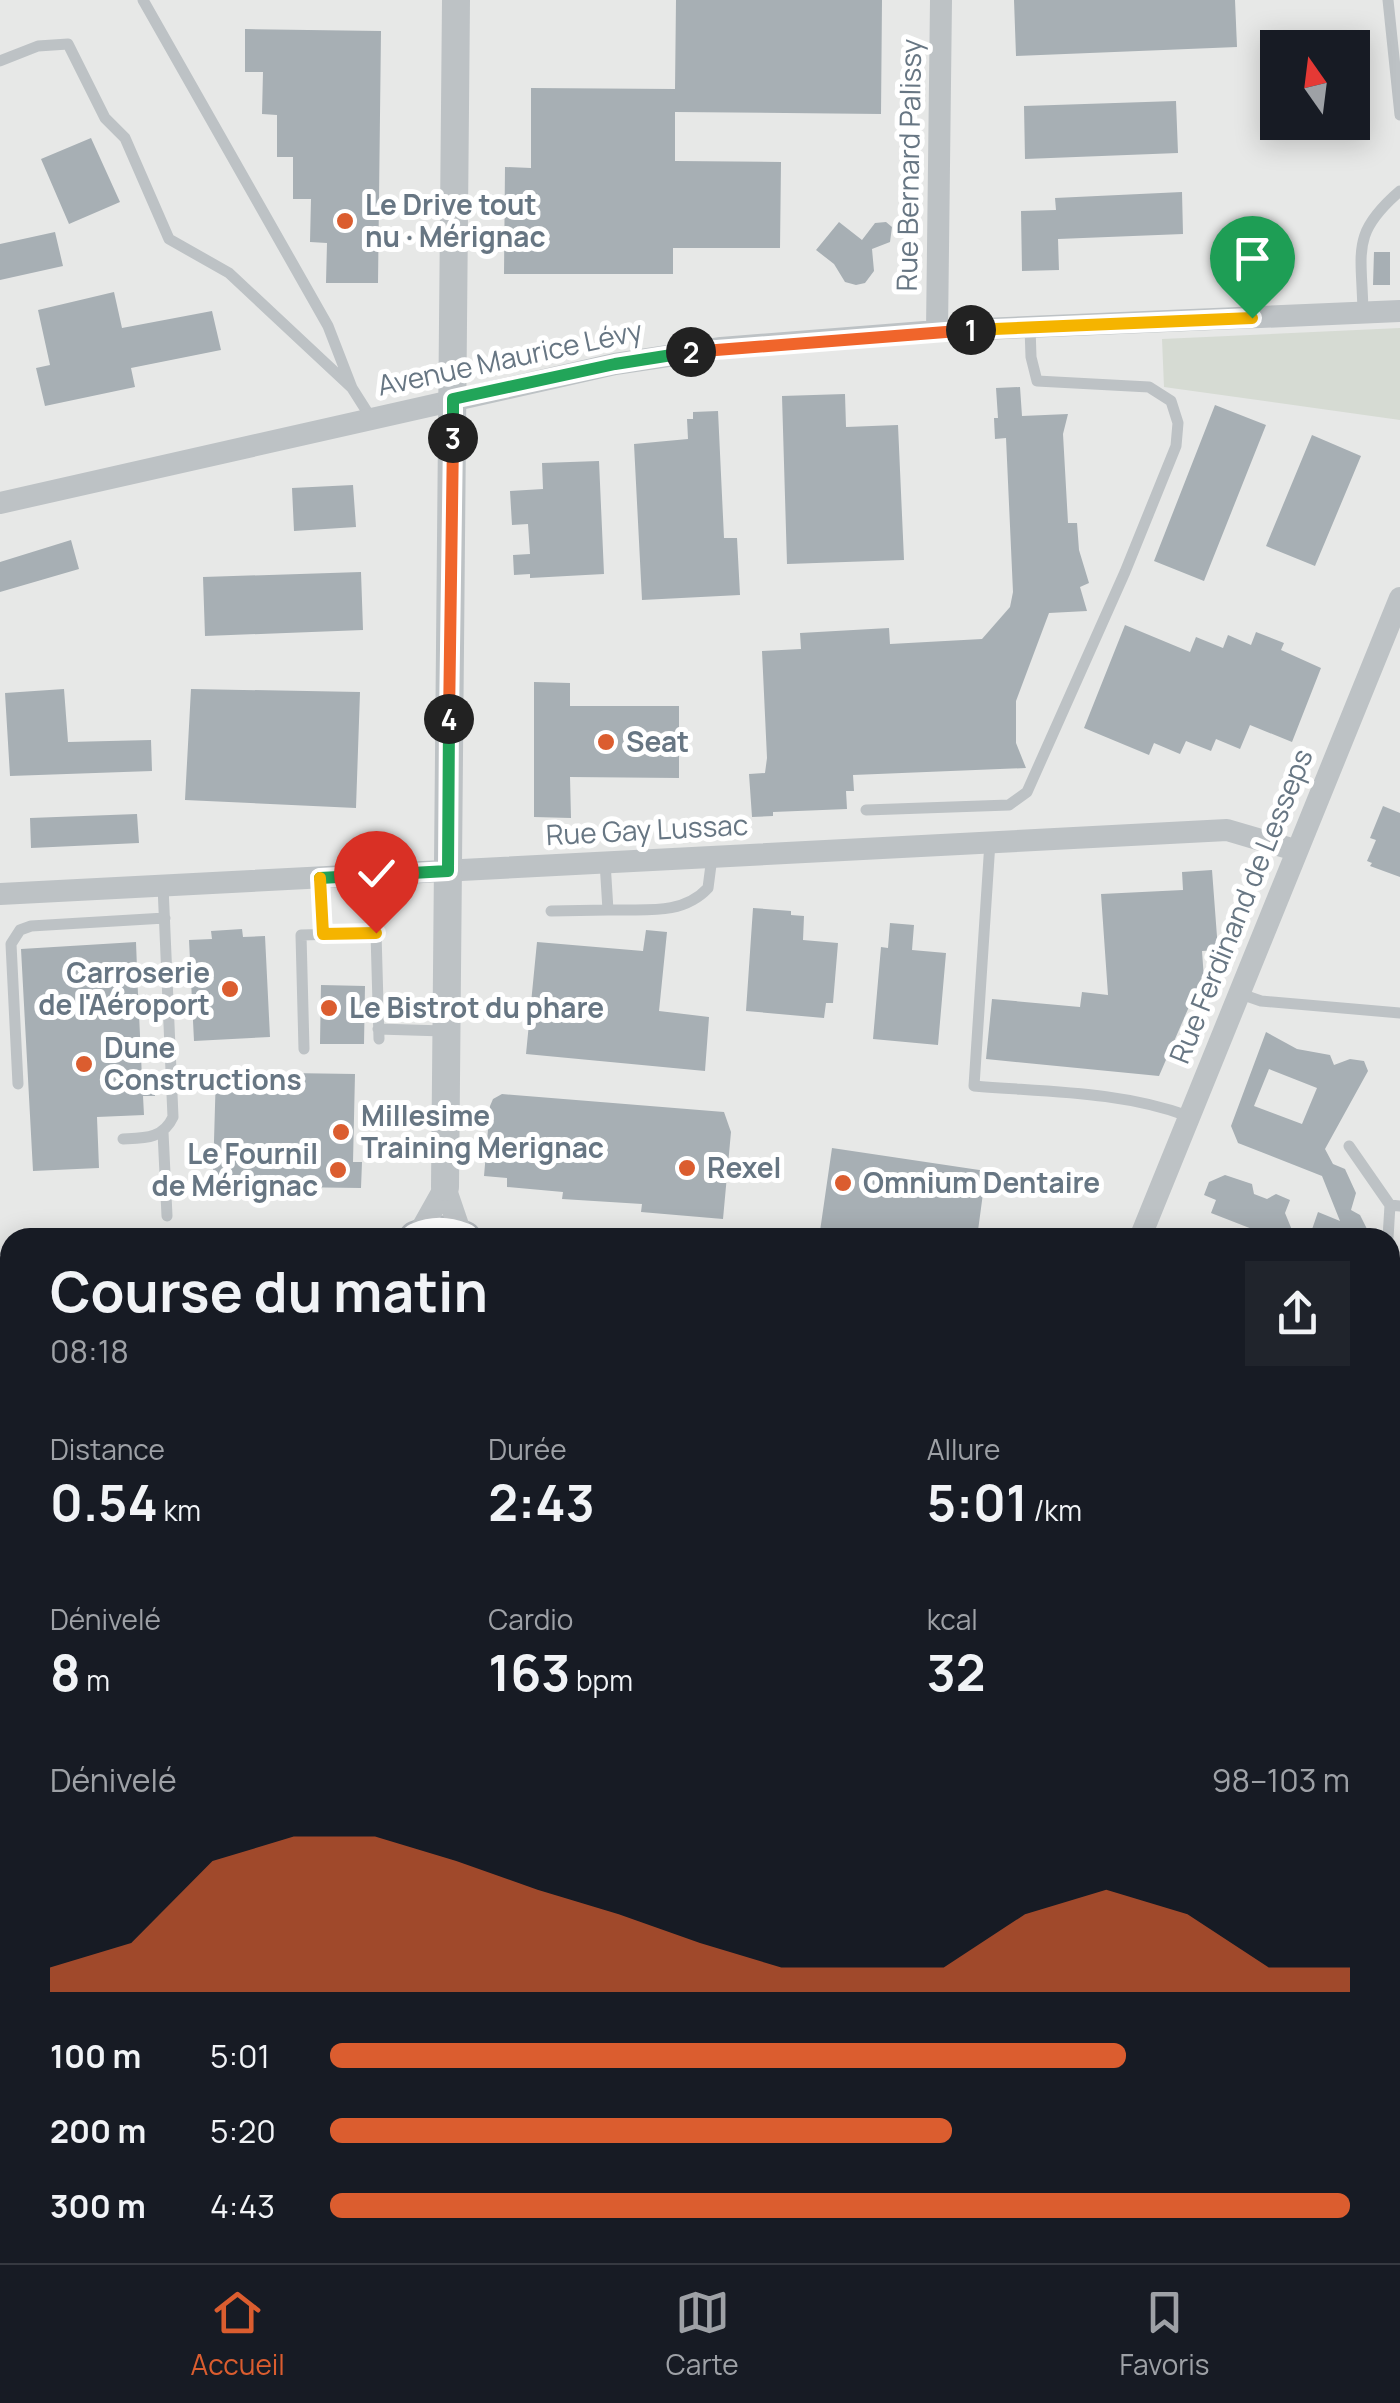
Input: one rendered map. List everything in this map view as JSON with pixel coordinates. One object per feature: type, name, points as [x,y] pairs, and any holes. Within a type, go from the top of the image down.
[{"type":"street","points":[[456,0],[444,1187],[460,1228]]},
{"type":"street","name":"Rue Bernard Palissy","points":[[937,331],[941,0]]},
{"type":"street","name":"Avenue Maurice Lévy","points":[[0,502],[615,364],[721,348],[937,331],[1400,311]]},
{"type":"street","name":"Rue Ferdinand de Lesseps","points":[[1144,1228],[1400,598]]},
{"type":"street","name":"Rue Gay Lussac","points":[[0,894],[1227,830],[1295,850]]},
{"type":"street","points":[[421,1228],[444,1187]]},
{"type":"lane","points":[[144,0],[328,326],[352,388],[371,418]]},
{"type":"lane","points":[[1388,0],[1400,115]]},
{"type":"lane","points":[[0,61],[38,46],[68,44],[104,118],[125,138],[168,238],[229,272],[352,388]]},
{"type":"lane","points":[[1363,313],[1362,241],[1373,214],[1400,191]]},
{"type":"lane","points":[[866,810],[1009,805],[1027,792],[1176,446],[1178,423],[1170,401],[1149,387],[1037,381],[1030,327]]},
{"type":"lane","points":[[990,842],[974,1086],[1100,1096],[1158,1105],[1188,1116]]},
{"type":"lane","points":[[551,912],[675,908],[689,904],[708,888],[712,856]]},
{"type":"lane","points":[[605,862],[608,910]]},
{"type":"lane","points":[[320,876],[323,934]]},
{"type":"lane","points":[[123,1139],[163,1132],[169,1126],[173,1109],[163,885]]},
{"type":"lane","points":[[18,1084],[11,944],[14,936],[31,926],[164,918]]},
{"type":"lane","points":[[304,1049],[301,935],[376,933],[379,1034],[447,1031]]},
{"type":"lane","points":[[1238,993],[1261,1001],[1400,1013]]},
{"type":"lane","points":[[163,1132],[166,1216]]},
{"type":"lane","points":[[1349,1146],[1395,1205]]},
{"type":"shaded area","points":[[0,0],[1400,0],[1400,1228],[0,1228]]},
{"type":"shaded area","points":[[1400,328],[1400,420],[1164,387],[1162,339]]},
{"type":"building","points":[[676,0],[882,0],[881,114],[675,112],[675,161],[781,162],[780,248],[673,248],[673,274],[504,274],[505,167],[531,168],[531,88],[675,89]]},
{"type":"building","points":[[1014,0],[1235,0],[1237,47],[1016,56]]},
{"type":"building","points":[[245,29],[381,31],[378,283],[326,283],[327,243],[310,242],[311,199],[293,199],[293,157],[277,157],[277,115],[262,114],[263,72],[245,72]]},
{"type":"building","points":[[1176,101],[1178,153],[1025,159],[1024,106]]},
{"type":"building","points":[[91,138],[120,202],[69,224],[41,159]]},
{"type":"building","points":[[1182,192],[1183,234],[1058,239],[1059,270],[1022,271],[1021,211],[1056,210],[1055,198]]},
{"type":"building","points":[[839,222],[862,240],[875,223],[886,222],[892,227],[890,242],[872,249],[874,271],[865,283],[845,282],[834,264],[816,250]]},
{"type":"building","points":[[55,232],[63,266],[0,280],[0,244]]},
{"type":"building","points":[[1374,252],[1390,252],[1390,285],[1373,285]]},
{"type":"building","points":[[114,292],[122,328],[212,311],[221,350],[131,368],[135,387],[45,406],[36,368],[50,365],[38,310]]},
{"type":"building","points":[[1020,387],[1022,416],[1068,414],[1063,434],[1068,523],[1077,523],[1079,550],[1089,583],[1080,587],[1087,611],[1049,613],[1016,701],[1016,743],[1026,768],[853,775],[854,791],[846,791],[847,809],[773,812],[773,816],[752,817],[749,774],[765,773],[767,758],[762,651],[801,649],[800,633],[889,628],[890,644],[982,639],[1010,607],[1013,592],[1006,438],[995,439],[994,418],[998,418],[996,388]]},
{"type":"building","points":[[845,394],[846,427],[898,425],[904,560],[787,564],[782,396]]},
{"type":"building","points":[[1215,405],[1266,425],[1204,581],[1154,561]]},
{"type":"building","points":[[718,411],[724,538],[737,538],[740,595],[642,600],[634,444],[688,439],[687,419],[693,419],[693,412]]},
{"type":"building","points":[[1312,435],[1361,456],[1315,566],[1266,546]]},
{"type":"building","points":[[599,461],[604,574],[530,578],[530,574],[514,575],[513,555],[530,554],[528,524],[512,525],[510,491],[543,489],[542,463]]},
{"type":"building","points":[[353,485],[356,527],[294,531],[292,488]]},
{"type":"building","points":[[71,540],[79,569],[0,592],[0,562]]},
{"type":"building","points":[[361,572],[363,630],[205,636],[203,577]]},
{"type":"building","points":[[1125,625],[1190,652],[1196,637],[1223,648],[1228,635],[1251,645],[1256,632],[1284,643],[1281,650],[1321,668],[1292,742],[1250,725],[1240,749],[1216,739],[1211,751],[1186,741],[1180,754],[1154,743],[1149,755],[1084,728]]},
{"type":"building","name":"Seat","points":[[534,682],[570,683],[570,706],[679,706],[679,778],[570,777],[571,818],[534,817]]},
{"type":"building","points":[[64,689],[68,742],[151,740],[152,771],[10,776],[5,693]]},
{"type":"building","points":[[191,689],[360,692],[356,808],[185,800]]},
{"type":"building","points":[[1383,806],[1400,813],[1400,877],[1370,866],[1372,863],[1367,861],[1376,840],[1370,838]]},
{"type":"building","points":[[137,814],[139,843],[31,848],[30,818]]},
{"type":"building","points":[[1212,870],[1218,950],[1202,951],[1204,979],[1159,1076],[986,1059],[992,999],[1080,1007],[1082,992],[1108,995],[1101,894],[1183,890],[1182,872]]},
{"type":"building","points":[[753,908],[804,916],[803,940],[838,943],[833,1003],[826,1003],[824,1018],[746,1011]]},
{"type":"building","points":[[890,923],[914,925],[912,950],[946,953],[938,1045],[873,1039],[881,947],[888,948]]},
{"type":"building","name":"Carroserie de l'Aéroport","points":[[242,929],[243,937],[265,936],[270,1037],[194,1041],[189,940],[212,939],[211,931]]},
{"type":"building","points":[[646,930],[667,932],[659,1011],[709,1017],[705,1071],[526,1054],[537,942],[643,951]]},
{"type":"building","name":"Dune Constructions","points":[[136,942],[138,995],[146,994],[147,1013],[139,1014],[142,1078],[154,1078],[155,1096],[143,1096],[144,1115],[97,1117],[99,1168],[33,1171],[21,949]]},
{"type":"building","points":[[321,985],[365,986],[364,1044],[320,1044]]},
{"type":"building","points":[[1266,1032],[1297,1049],[1330,1055],[1334,1065],[1350,1059],[1364,1061],[1368,1071],[1325,1149],[1333,1164],[1345,1169],[1356,1193],[1351,1210],[1360,1215],[1366,1228],[1312,1228],[1318,1212],[1340,1221],[1322,1176],[1238,1143],[1231,1126]],"holes":[[[1269,1069],[1317,1088],[1302,1124],[1254,1106]]]},
{"type":"building","points":[[216,1072],[355,1074],[353,1162],[362,1162],[361,1188],[288,1187],[288,1196],[249,1196],[249,1176],[213,1175]]},
{"type":"building","points":[[502,1094],[724,1112],[731,1132],[723,1219],[641,1212],[642,1204],[562,1199],[563,1192],[507,1187],[507,1178],[484,1176],[490,1106]]},
{"type":"building","points":[[832,1148],[986,1171],[978,1228],[820,1228]]},
{"type":"building","points":[[1225,1175],[1252,1184],[1254,1194],[1267,1199],[1276,1194],[1290,1200],[1285,1213],[1291,1228],[1249,1228],[1211,1213],[1216,1200],[1204,1195],[1209,1182]]},
{"type":"place","name":"Le Drive tout nu · Mérignac","points":[[345,221]]},
{"type":"place","name":"Seat","points":[[606,742]]},
{"type":"place","name":"Carroserie de l'Aéroport","points":[[230,989]]},
{"type":"place","name":"Le Bistrot du phare","points":[[329,1008]]},
{"type":"place","name":"Dune Constructions","points":[[84,1064]]},
{"type":"place","name":"Millesime Training Merignac","points":[[341,1132]]},
{"type":"place","name":"Rexel","points":[[687,1168]]},
{"type":"place","name":"Le Fournil de Mérignac","points":[[338,1170]]},
{"type":"place","name":"Omnium Dentaire","points":[[843,1183]]},
{"type":"route","points":[[376,933],[323,934],[320,876],[448,871],[453,399],[615,364],[721,348],[937,331],[1252,318]]}]
